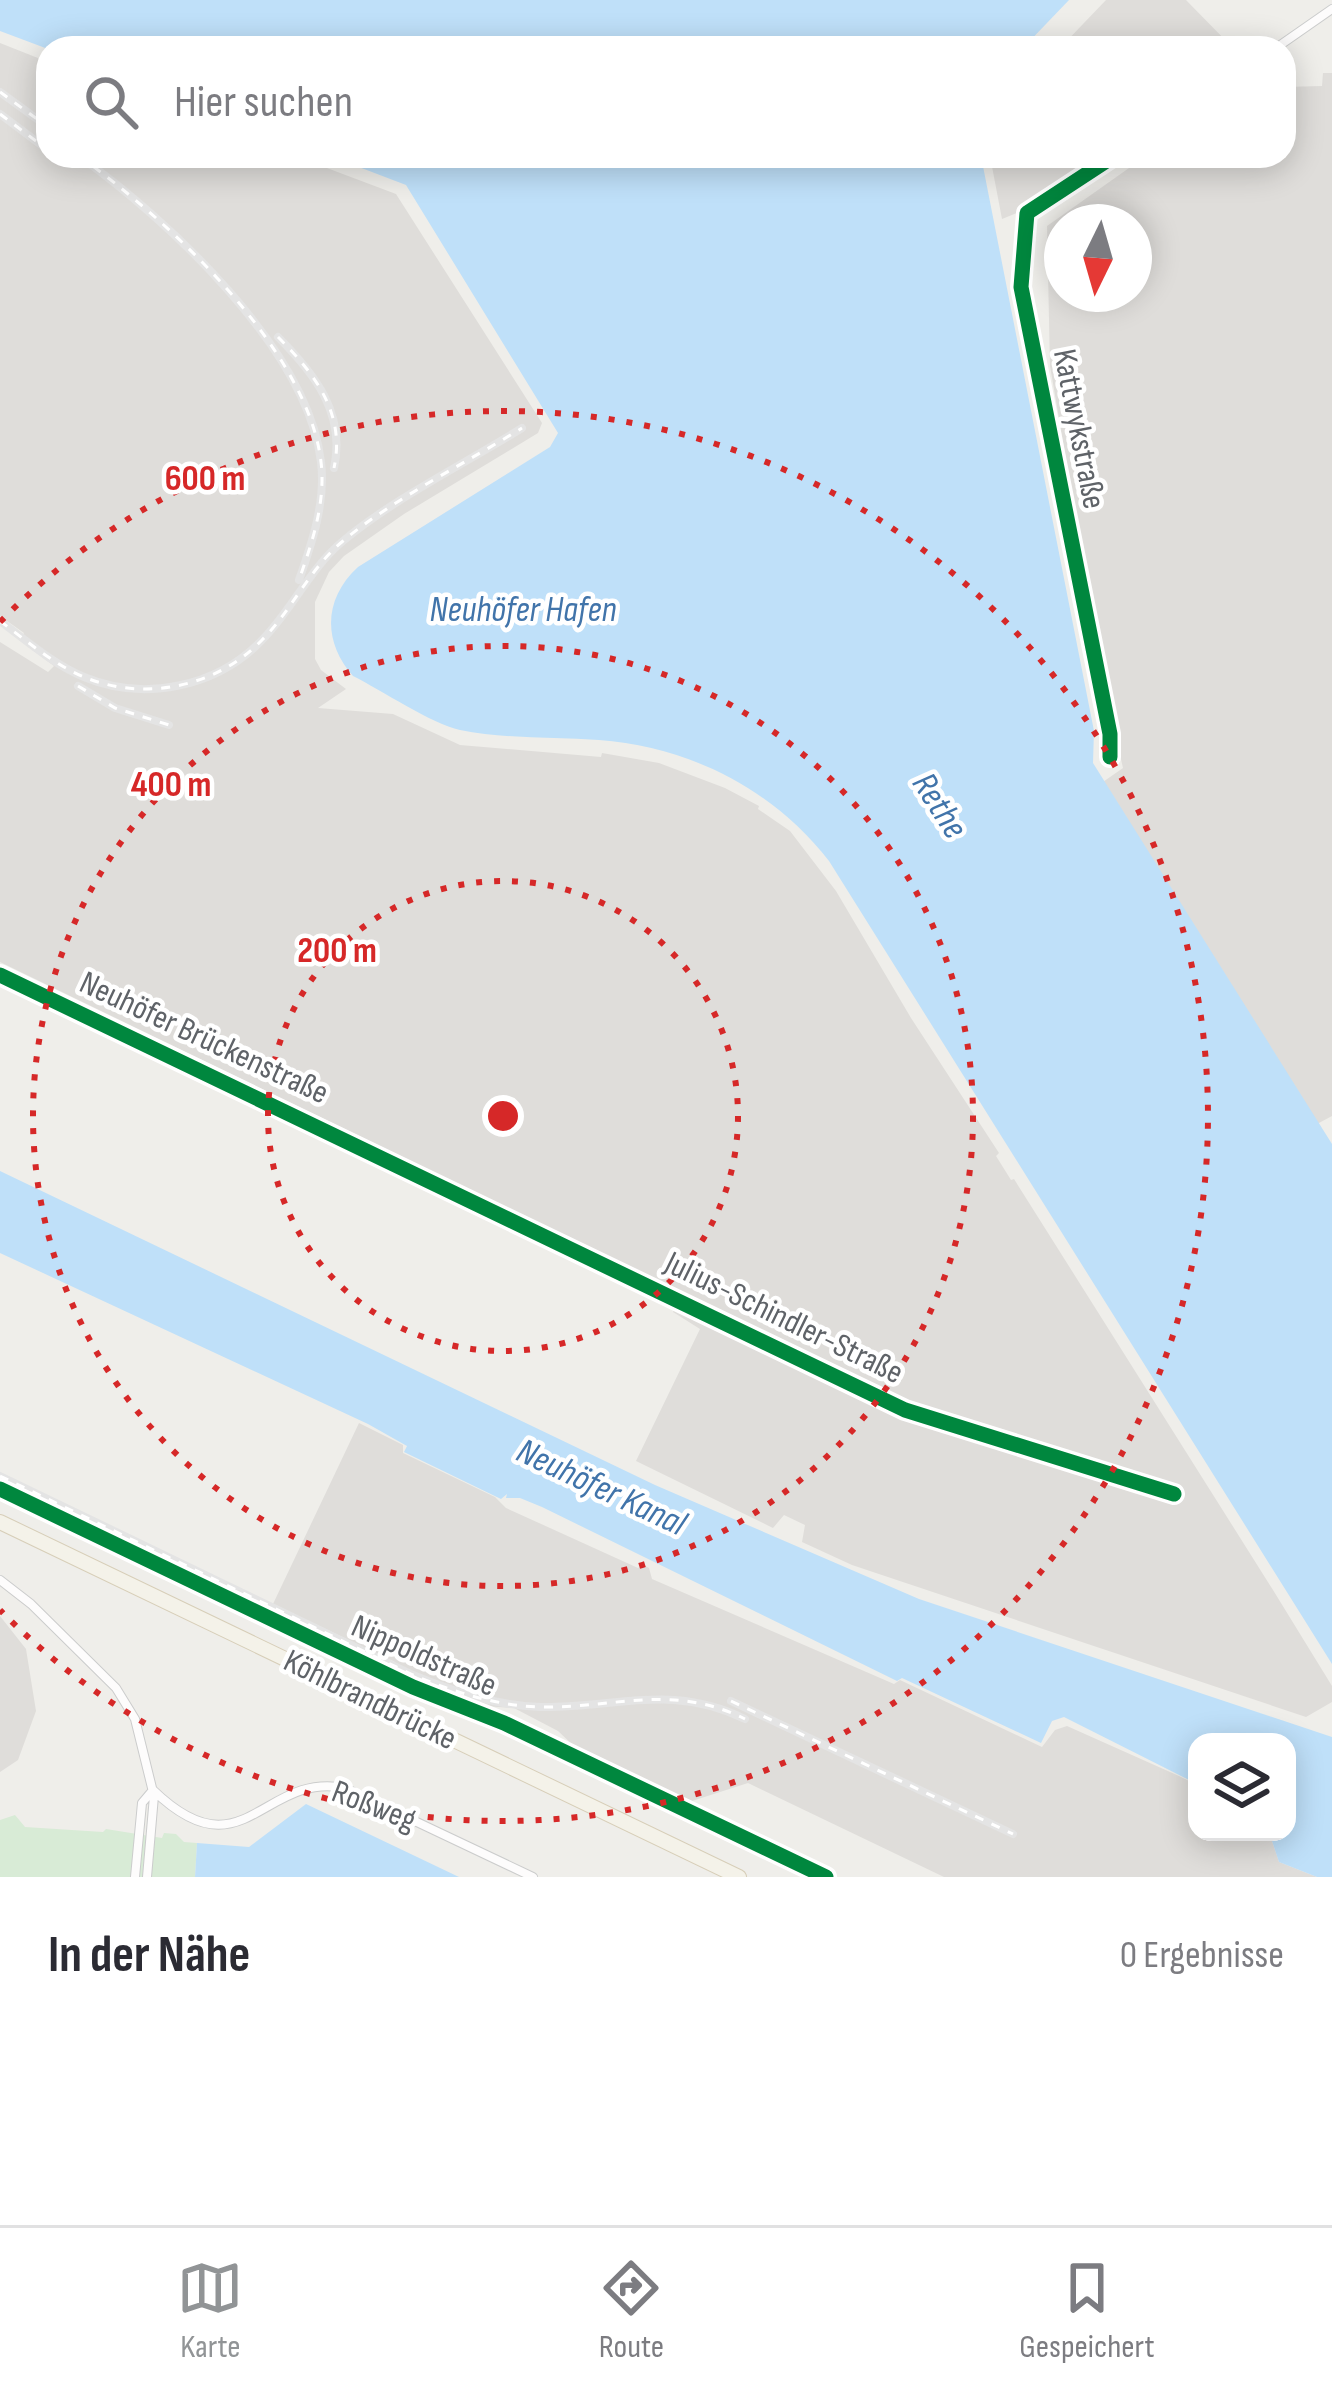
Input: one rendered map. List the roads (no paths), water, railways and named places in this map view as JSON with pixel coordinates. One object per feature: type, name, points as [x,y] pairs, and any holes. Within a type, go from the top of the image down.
[{"type":"main road","name":"Köhlbrandbrücke","points":[[0,1522],[739,1877]]},
{"type":"main road","name":"Köhlbrandbrücke","points":[[0,1532],[719,1877]]},
{"type":"street","points":[[1293,36],[1332,9]]},
{"type":"street","name":"Kattwykstraße","points":[[1096,168],[1028,213],[1021,287],[1110,734],[1110,757]]},
{"type":"street","name":"Neuhöfer Brückenstraße","points":[[0,975],[383,1156]]},
{"type":"street","name":"Julius-Schindler-Straße","points":[[383,1156],[905,1410],[1174,1494]]},
{"type":"street","name":"Nippoldstraße","points":[[0,1489],[826,1877]]},
{"type":"street","points":[[0,1580],[40,1612],[121,1694],[141,1734],[153,1790],[148,1877]]},
{"type":"street","name":"Roßweg","points":[[153,1790],[180,1812],[205,1822],[237,1824],[298,1790],[335,1786],[533,1877]]},
{"type":"street","points":[[135,1877],[142,1803],[153,1790]]},
{"type":"street","points":[[152,1822],[161,1814],[180,1812]]},
{"type":"water","points":[[0,0],[1069,0],[1034,36],[36,36],[36,44],[0,31]]},
{"type":"water","points":[[361,168],[983,168],[1094,731],[1093,763],[1332,1144],[1332,1664],[829,861],[807,835],[756,793],[697,762],[633,744],[494,735],[449,727],[353,676],[343,663],[332,634],[333,606],[358,567],[550,447],[558,433],[406,185]]},
{"type":"water","name":"Neuhöfer Kanal","points":[[0,1171],[655,1485],[919,1599],[1332,1737],[1332,1877],[1317,1877],[1279,1862],[1272,1841],[1296,1841],[1296,1733],[1188,1733],[1188,1779],[1064,1717],[1052,1721],[1041,1743],[902,1678],[897,1681],[542,1507],[506,1498],[507,1494],[501,1499],[404,1452],[407,1446],[368,1424],[0,1253]]},
{"type":"water","points":[[306,1804],[459,1877],[195,1877],[197,1843],[249,1847]]},
{"type":"railway","points":[[0,92],[36,118]]},
{"type":"railway","points":[[0,114],[36,141]]},
{"type":"railway","points":[[95,168],[152,214],[228,290],[290,375],[310,419],[322,477],[317,522],[299,580]]},
{"type":"railway","points":[[278,337],[324,395],[335,429],[334,468]]},
{"type":"railway","points":[[0,621],[62,666],[107,685],[155,689],[202,679],[224,669],[262,640],[343,541],[407,496],[522,428]]},
{"type":"railway","points":[[78,686],[115,708],[169,725]]},
{"type":"railway","points":[[0,1476],[413,1675],[460,1692],[541,1707],[644,1700],[693,1702],[745,1719]]},
{"type":"railway","points":[[731,1701],[1013,1834]]},
{"type":"water label","name":"Neuhöfer Hafen","points":[[523,610]]},
{"type":"water label","name":"Rethe","points":[[939,806]]}]
